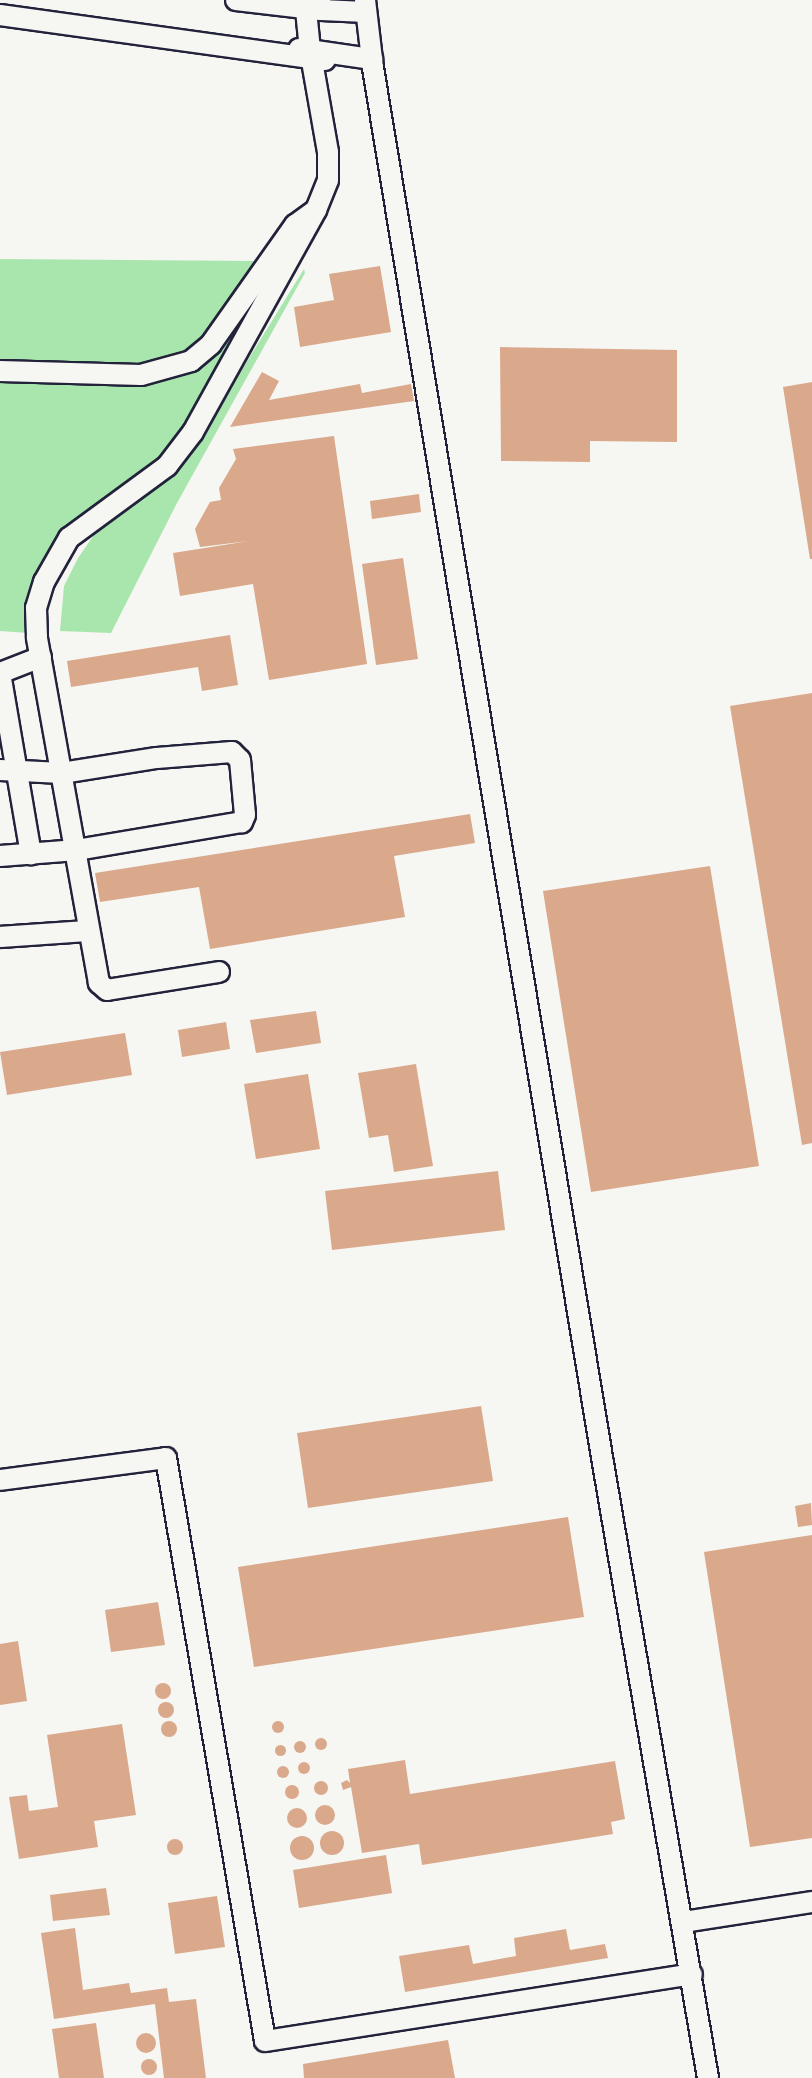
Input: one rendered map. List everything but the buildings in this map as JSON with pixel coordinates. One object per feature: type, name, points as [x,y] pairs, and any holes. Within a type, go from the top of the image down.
[{"type":"street","points":[[236,0],[316,7],[366,6],[372,64],[708,2078]]},
{"type":"street","points":[[0,6],[372,64]]},
{"type":"street","points":[[219,972],[107,990],[99,983],[41,657],[36,608],[58,553],[81,526],[167,466],[184,443],[316,210],[328,180],[328,152],[311,54],[316,7]]},
{"type":"street","points":[[0,15],[311,54]]},
{"type":"street","points":[[0,371],[141,375],[191,361],[211,344],[295,225],[316,210]]},
{"type":"street","points":[[31,854],[8,771],[0,673],[41,657]]},
{"type":"street","points":[[0,856],[77,850],[242,822],[245,815],[240,760],[232,752],[157,758],[62,773],[8,771]]},
{"type":"street","points":[[0,937],[88,931]]},
{"type":"street","points":[[0,1480],[166,1458],[265,2041],[692,1974]]},
{"type":"street","points":[[683,1922],[812,1902]]},
{"type":"green space","points":[[292,253],[165,458],[88,517],[29,633],[0,631],[0,259],[270,261]]},
{"type":"green space","points":[[304,269],[305,273],[177,503],[111,633],[60,631],[64,586],[78,558],[96,532],[204,431]]}]
